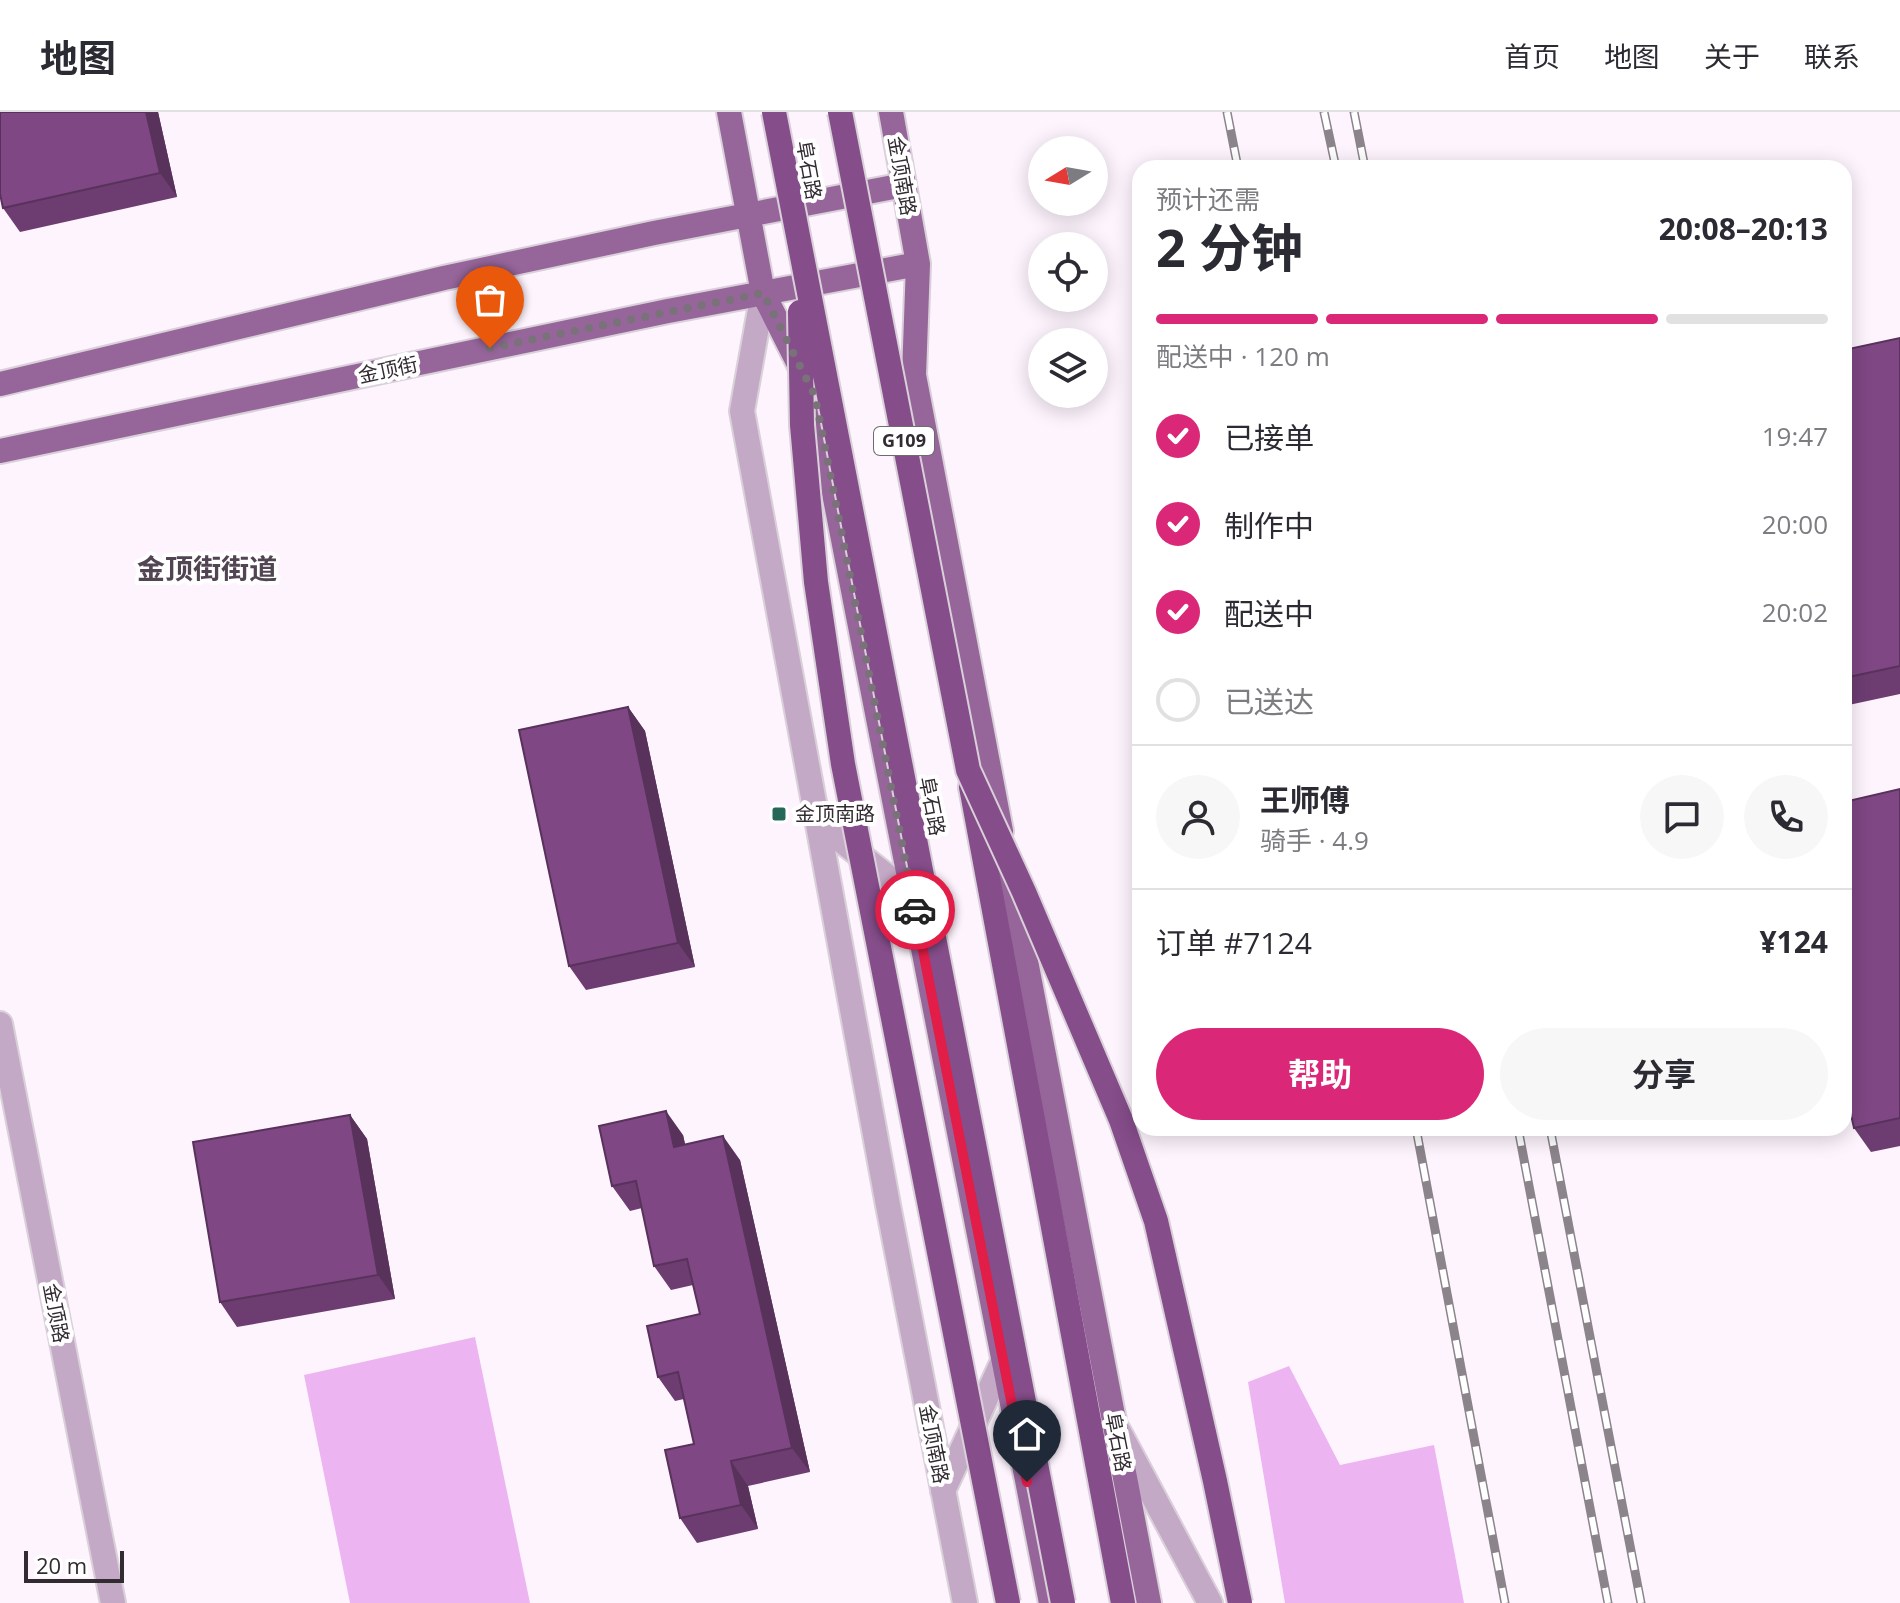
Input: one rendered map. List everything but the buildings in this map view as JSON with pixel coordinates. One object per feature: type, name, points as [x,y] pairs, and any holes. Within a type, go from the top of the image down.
[{"type":"highway","name":"阜石路","points":[[774,112],[1063,1603]]},
{"type":"highway","name":"阜石路","points":[[840,112],[968,770],[1123,1603]]},
{"type":"highway","points":[[798,245],[802,425],[816,582],[843,764],[1008,1603]]},
{"type":"highway","points":[[968,770],[1024,892],[1121,1120],[1156,1221],[1240,1603]]},
{"type":"main road","name":"金顶南路","points":[[729,112],[763,293],[815,396],[1051,1603]]},
{"type":"main road","name":"金顶南路","points":[[891,112],[918,264],[914,375],[1149,1603]]},
{"type":"main road","points":[[0,384],[444,278],[904,185]]},
{"type":"main road","name":"金顶街","points":[[0,451],[763,293],[918,264]]},
{"type":"street","name":"金顶南路","points":[[763,293],[742,411],[965,1603]]},
{"type":"street","points":[[819,823],[912,896]]},
{"type":"street","name":"金顶路","points":[[0,1024],[113,1603]]},
{"type":"street","points":[[943,1491],[1003,1361]]},
{"type":"street","name":"金顶南路","points":[[1113,1422],[1210,1603]]},
{"type":"shaded area","points":[[475,1337],[530,1603],[350,1603],[304,1375]]},
{"type":"shaded area","points":[[1289,1366],[1340,1465],[1434,1445],[1464,1603],[1285,1603],[1248,1382]]},
{"type":"railway","points":[[1227,112],[1236,160]]},
{"type":"railway","points":[[1324,112],[1334,160]]},
{"type":"railway","points":[[1354,112],[1363,160]]},
{"type":"railway","points":[[1417,1136],[1505,1603]]},
{"type":"railway","points":[[1520,1136],[1608,1603]]},
{"type":"railway","points":[[1552,1136],[1641,1603]]},
{"type":"way so far","points":[[490,348],[763,293],[815,396],[915,910]]},
{"type":"place","name":"金顶南路","points":[[779,814]]},
{"type":"district","name":"金顶街街道","points":[[207,569]]},
{"type":"route","points":[[915,910],[1027,1482]]}]
